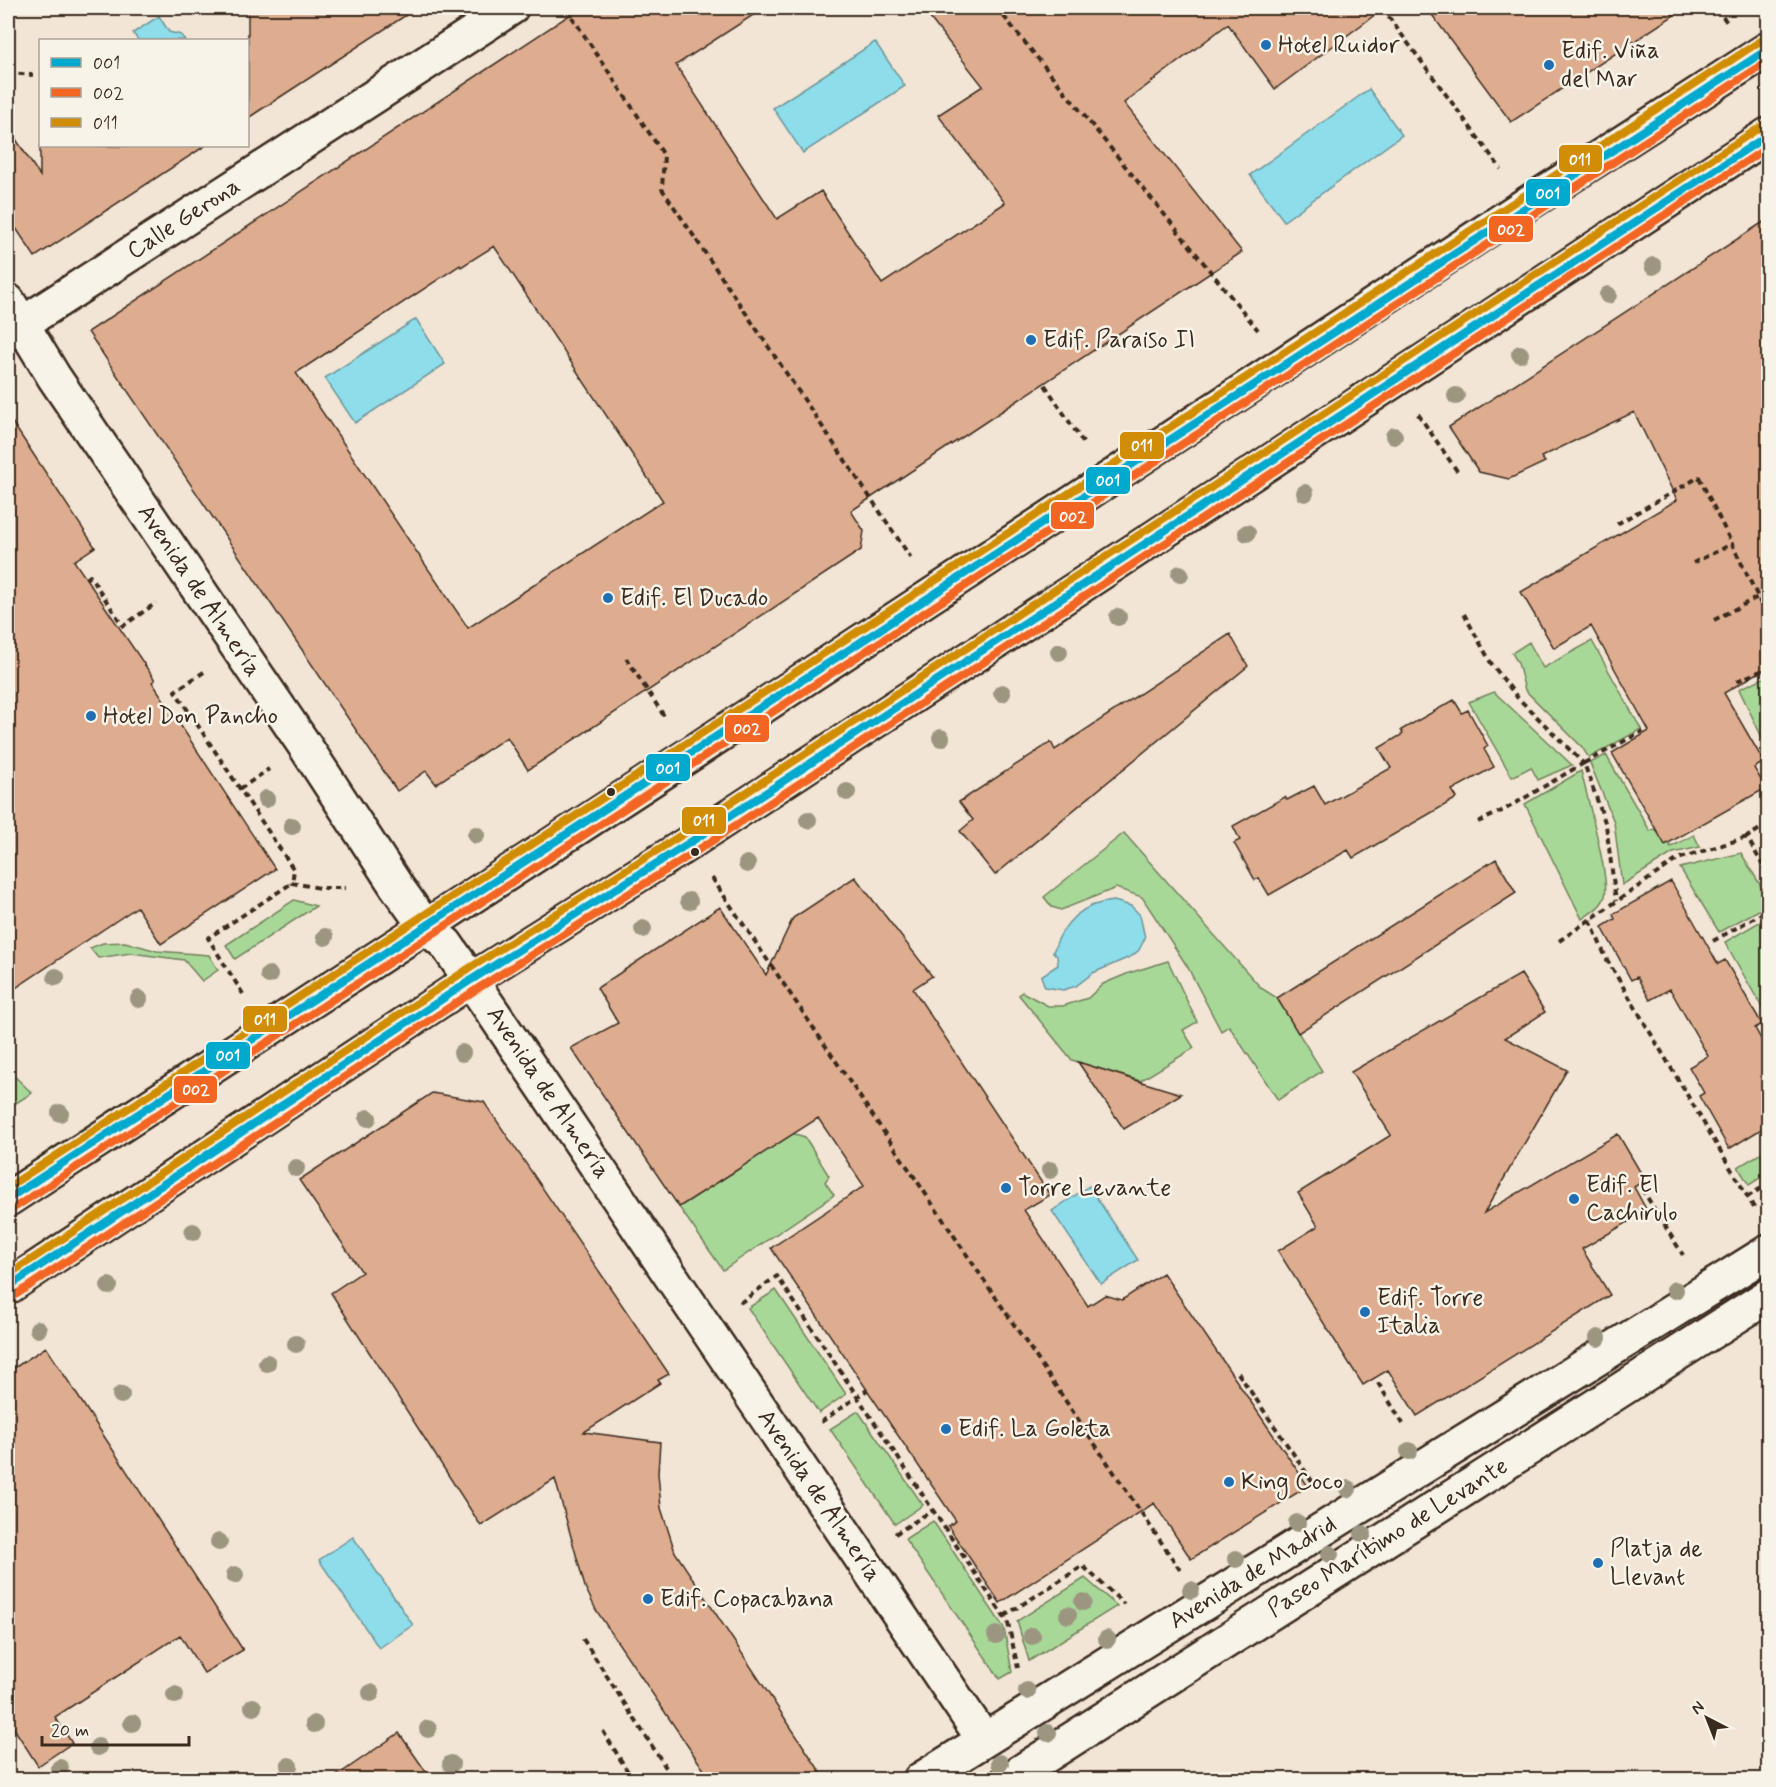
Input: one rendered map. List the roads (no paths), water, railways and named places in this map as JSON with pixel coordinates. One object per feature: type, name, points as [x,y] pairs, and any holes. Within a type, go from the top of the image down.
[{"type":"street","name":"Calle Gerona","points":[[12,319],[511,8]]},
{"type":"street","points":[[8,1199],[935,594],[1527,204],[1768,49]]},
{"type":"street","points":[[8,1287],[471,980],[689,843],[1394,378],[1768,135]]},
{"type":"street","name":"Avenida de Almería","points":[[12,319],[54,377],[425,926],[446,944],[471,980],[984,1740]]},
{"type":"street","name":"Avenida de Madrid","points":[[920,1779],[1768,1252]]},
{"type":"street","name":"Paseo Marítimo de Levante","points":[[1008,1779],[1768,1296]]},
{"type":"water","points":[[159,16],[169,32],[181,35],[184,39],[137,39],[133,33]]},
{"type":"water","points":[[875,42],[905,86],[803,153],[773,108]]},
{"type":"water","points":[[1369,89],[1402,135],[1284,221],[1250,175]]},
{"type":"water","points":[[416,319],[445,364],[355,423],[325,378]]},
{"type":"water","points":[[1114,901],[1131,906],[1140,915],[1145,938],[1139,950],[1132,956],[1093,973],[1076,986],[1063,990],[1045,987],[1041,976],[1058,965],[1057,956],[1053,952],[1068,923],[1083,910]]},
{"type":"water","points":[[1089,1186],[1138,1260],[1101,1284],[1052,1211]]},
{"type":"water","points":[[353,1537],[413,1625],[379,1648],[319,1560]]},
{"type":"place","name":"Hotel Ruidor","points":[[1266,45]]},
{"type":"place","name":"Edif. Viña del Mar","points":[[1549,65]]},
{"type":"place","name":"Edif. Paraiso II","points":[[1031,340]]},
{"type":"place","name":"Edif. El Ducado","points":[[608,598]]},
{"type":"place","name":"Hotel Don Pancho","points":[[91,716]]},
{"type":"place","name":"Torre Levante","points":[[1006,1188]]},
{"type":"place","name":"Edif. El Cachirulo","points":[[1574,1199]]},
{"type":"place","name":"Edif. Torre Italia","points":[[1365,1312]]},
{"type":"place","name":"Edif. La Goleta","points":[[946,1429]]},
{"type":"place","name":"King Coco","points":[[1229,1482]]},
{"type":"place","name":"Platja de Llevant","points":[[1598,1563]]},
{"type":"place","name":"Edif. Copacabana","points":[[648,1599]]}]
